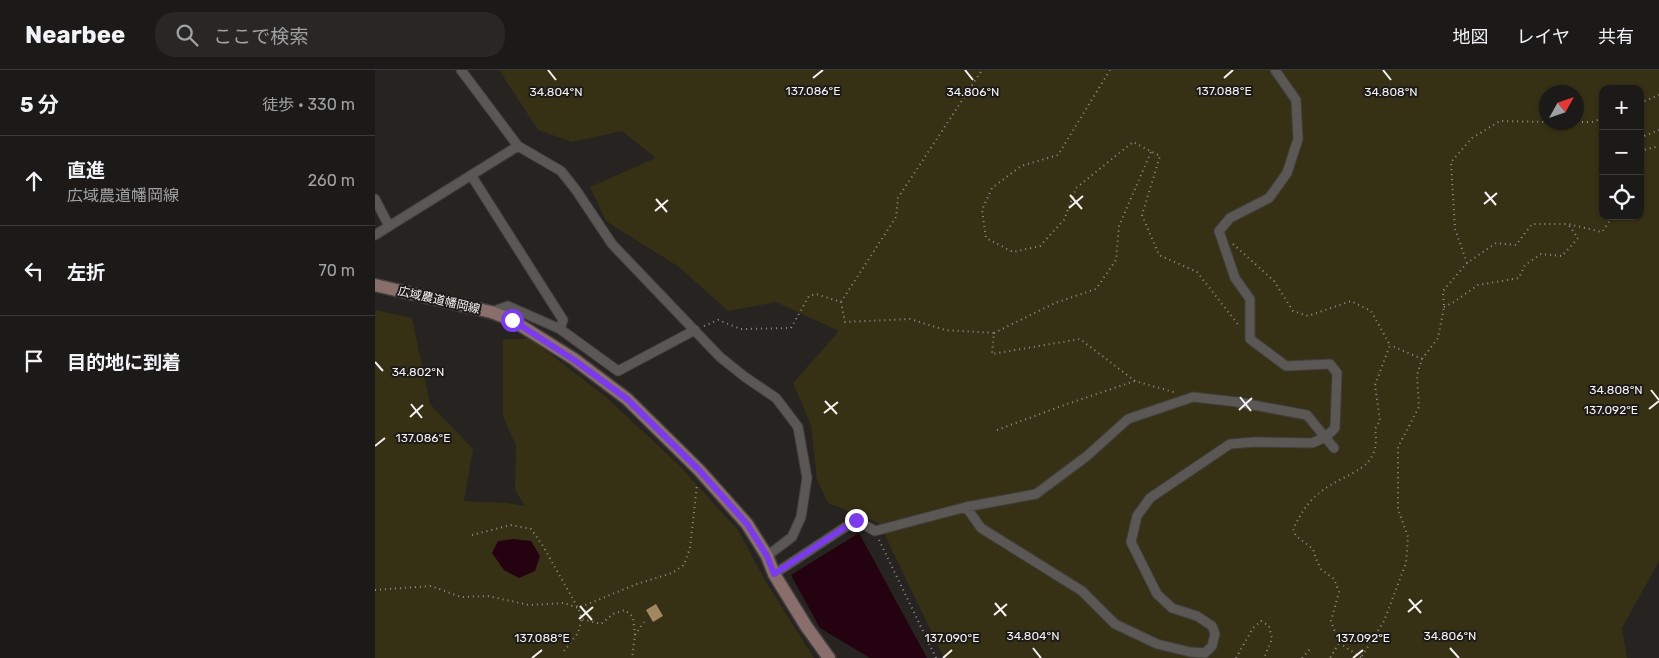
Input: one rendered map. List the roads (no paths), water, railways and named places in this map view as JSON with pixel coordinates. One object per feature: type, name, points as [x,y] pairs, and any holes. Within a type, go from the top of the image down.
[{"type":"street","points":[[461,70],[519,146],[561,171],[612,244],[720,357],[745,378],[776,398],[798,427],[807,478],[801,517],[792,537],[767,556]]},
{"type":"street","points":[[966,507],[981,528],[1082,591],[1115,624],[1157,644],[1190,652],[1205,653],[1212,646],[1215,634],[1212,626],[1197,616],[1172,608],[1157,594],[1131,542],[1137,516],[1150,498],[1230,444],[1255,442],[1312,443],[1326,437],[1335,428],[1337,373],[1330,364],[1286,366],[1250,339],[1251,299],[1235,278],[1219,231],[1230,218],[1269,198],[1287,173],[1298,139],[1296,100],[1275,70]]},
{"type":"street","points":[[375,234],[519,146]]},
{"type":"street","points":[[471,175],[563,320],[560,328]]},
{"type":"street","points":[[375,200],[389,226]]},
{"type":"street","name":"広域農道幡岡線","points":[[375,285],[491,312],[512,320],[574,360],[627,399],[699,470],[747,524],[767,556],[774,574],[806,626],[829,658]]},
{"type":"street","points":[[491,312],[508,306],[560,328],[619,371],[695,330]]},
{"type":"street","points":[[774,574],[856,520],[875,531],[966,507],[1036,494],[1087,456],[1128,420],[1193,397],[1237,402],[1307,415],[1334,448]]}]
